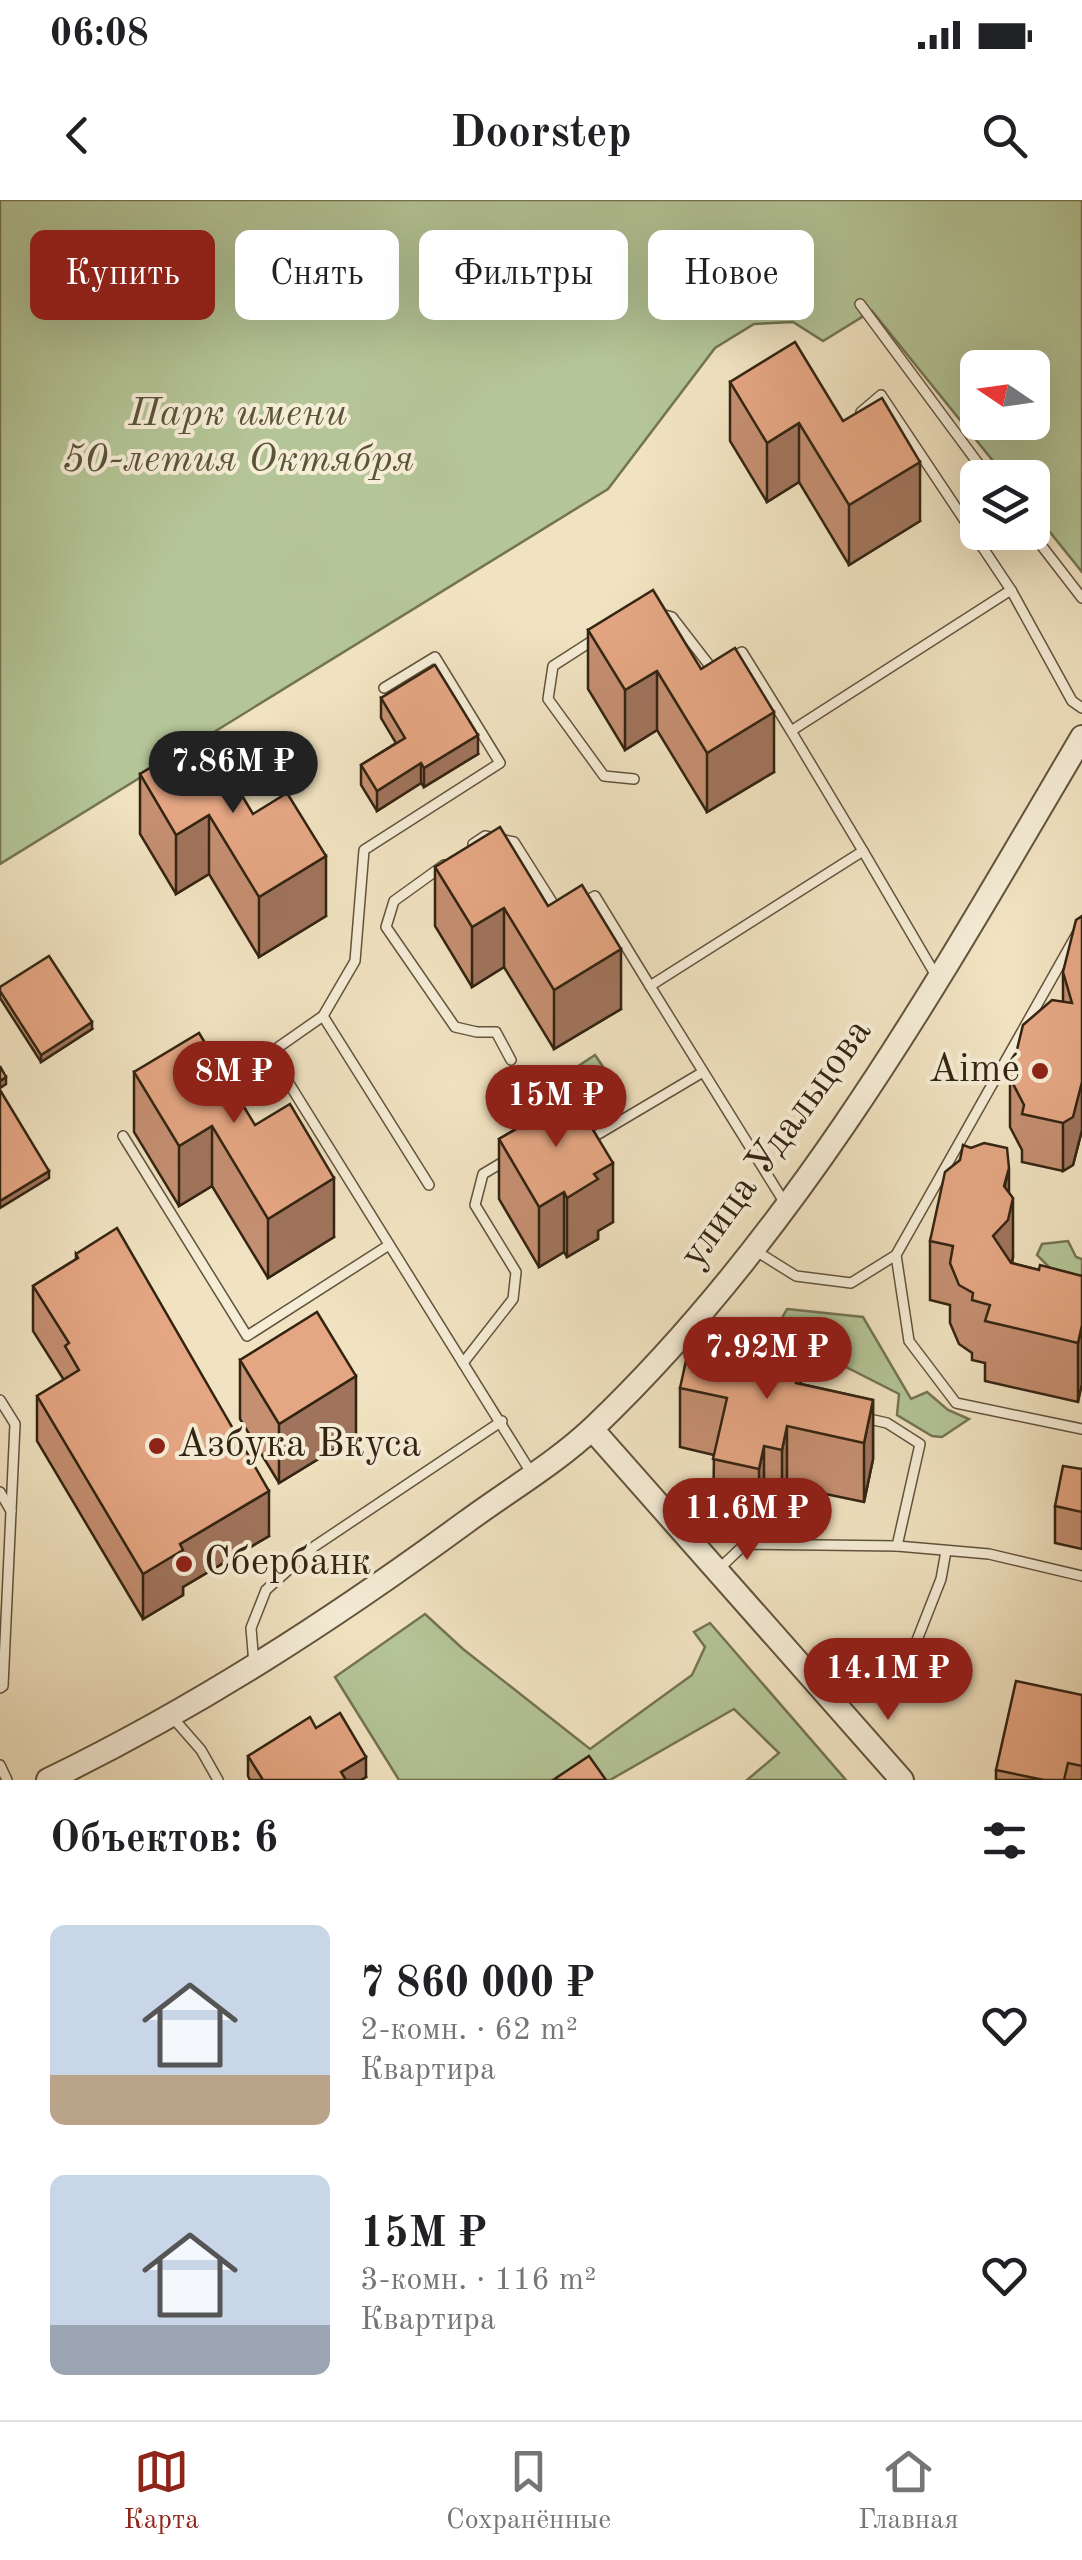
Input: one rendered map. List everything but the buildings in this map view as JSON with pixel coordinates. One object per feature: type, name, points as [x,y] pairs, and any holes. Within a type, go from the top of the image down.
[{"type":"street","name":"улица Удальцова","points":[[48,1780],[173,1717],[254,1668],[395,1574],[592,1429],[754,1250],[787,1206],[938,978],[1082,737]]},
{"type":"street","points":[[592,1429],[902,1780]]},
{"type":"lane","points":[[860,304],[977,460]]},
{"type":"lane","points":[[851,420],[882,395],[1011,590],[1072,701],[1082,708]]},
{"type":"lane","points":[[1044,550],[1082,598]]},
{"type":"lane","points":[[791,731],[1011,590]]},
{"type":"lane","points":[[644,609],[672,616],[711,670],[742,652],[938,978]]},
{"type":"lane","points":[[598,638],[553,666],[548,699],[604,776],[634,779]]},
{"type":"lane","points":[[384,688],[435,657],[500,763],[364,850],[356,961],[323,1016],[270,1053],[532,1474]]},
{"type":"lane","points":[[470,847],[485,836],[514,842],[556,919],[595,896],[787,1206]]},
{"type":"lane","points":[[650,986],[864,851]]},
{"type":"lane","points":[[454,858],[394,901],[386,927],[455,1027],[496,1032],[511,1060]]},
{"type":"lane","points":[[754,1250],[796,1276],[851,1283],[896,1256],[1082,926]]},
{"type":"lane","points":[[323,1016],[429,1185]]},
{"type":"lane","points":[[572,1135],[590,1140],[703,1072]]},
{"type":"lane","points":[[122,1136],[254,1350]]},
{"type":"lane","points":[[463,1363],[513,1299],[516,1272],[475,1205],[482,1174],[512,1157]]},
{"type":"lane","points":[[246,1336],[389,1246]]},
{"type":"lane","points":[[896,1256],[909,1341],[956,1403],[1082,1429]]},
{"type":"lane","points":[[0,1400],[15,1424],[0,1688]]},
{"type":"lane","points":[[848,1414],[887,1423],[920,1444],[898,1546]]},
{"type":"lane","points":[[254,1668],[251,1628],[266,1590],[316,1546],[502,1421]]},
{"type":"lane","points":[[1,1495],[12,1514]]},
{"type":"lane","points":[[718,1570],[745,1544],[898,1546],[990,1554],[1082,1576]]},
{"type":"lane","points":[[895,1696],[942,1579],[946,1550]]},
{"type":"lane","points":[[173,1717],[218,1780]]},
{"type":"lane","points":[[0,1764],[6,1780]]},
{"type":"green space","name":"Парк имени 50-летия Октября","points":[[0,200],[1082,200],[1082,572],[1050,532],[1050,460],[992,460],[976,440],[1050,440],[1050,350],[960,350],[960,420],[872,311],[823,341],[793,322],[754,324],[715,348],[608,489],[0,864]]},
{"type":"green space","points":[[595,1055],[608,1074],[572,1097],[560,1078]]},
{"type":"green space","points":[[1068,1241],[1076,1257],[1082,1259],[1082,1276],[1050,1268],[1037,1255],[1042,1244]]},
{"type":"green space","points":[[787,1309],[863,1317],[911,1399],[927,1392],[948,1410],[969,1419],[942,1437],[932,1436],[897,1415],[899,1394],[838,1363],[801,1367],[761,1343],[765,1323],[781,1320]]},
{"type":"green space","points":[[425,1614],[463,1649],[590,1749],[692,1675],[705,1647],[694,1632],[710,1623],[846,1780],[747,1780],[779,1753],[734,1709],[610,1780],[399,1780],[335,1677]]},
{"type":"place","name":"Aimé","points":[[1040,1071]]},
{"type":"place","name":"Азбука Вкуса","points":[[157,1446]]},
{"type":"place","name":"Сбербанк","points":[[184,1564]]}]
